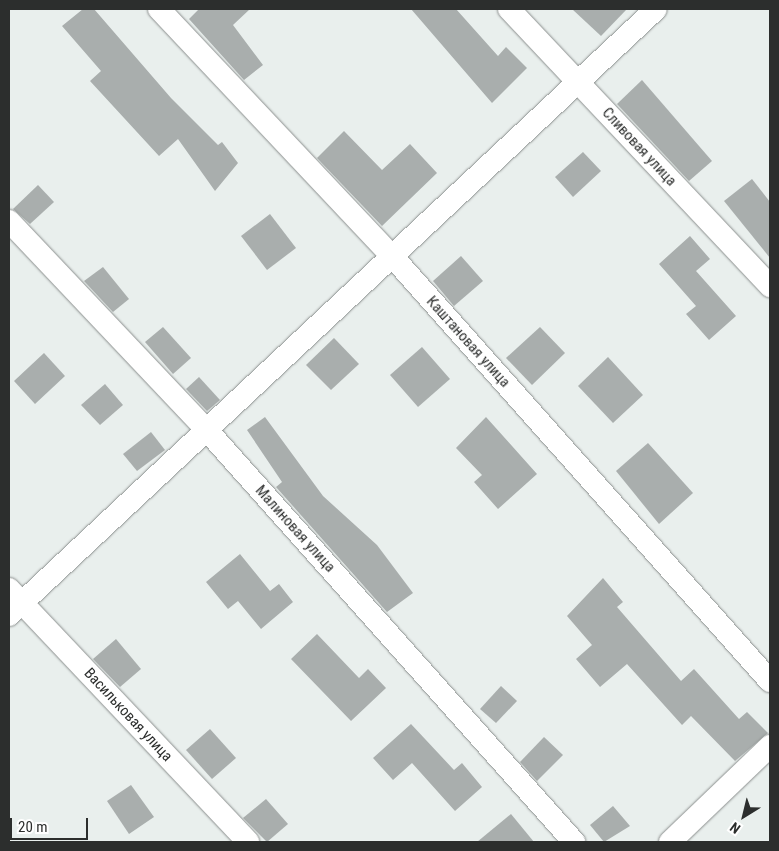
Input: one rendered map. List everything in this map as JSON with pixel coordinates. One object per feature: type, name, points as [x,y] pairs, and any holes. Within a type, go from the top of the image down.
[{"type":"street","name":"Каштановая улица","points":[[159,9],[392,256],[770,681]]},
{"type":"street","name":"Сливовая улица","points":[[509,9],[770,286]]},
{"type":"street","points":[[13,602],[392,256],[656,9]]},
{"type":"street","name":"Малиновая улица","points":[[9,221],[205,428],[574,842]]},
{"type":"street","name":"Васильковая улица","points":[[13,602],[248,842]]},
{"type":"street","points":[[670,842],[770,746]]},
{"type":"building","points":[[83,9],[94,9],[171,98],[218,145],[222,142],[238,163],[215,191],[178,139],[159,156],[90,81],[101,71],[62,26]]},
{"type":"building","points":[[199,9],[250,9],[233,25],[263,65],[244,80],[189,19]]},
{"type":"building","points":[[411,9],[456,9],[498,56],[506,47],[527,68],[492,103]]},
{"type":"building","points":[[572,9],[627,9],[601,36]]},
{"type":"building","points":[[642,80],[712,161],[689,181],[617,104]]},
{"type":"building","points":[[344,131],[382,170],[410,144],[437,173],[382,226],[317,158]]},
{"type":"building","points":[[583,152],[601,171],[573,197],[555,177]]},
{"type":"building","points":[[752,179],[770,202],[770,258],[724,201]]},
{"type":"building","points":[[38,185],[54,202],[30,224],[13,209]]},
{"type":"building","points":[[270,214],[296,248],[267,270],[241,236]]},
{"type":"building","points":[[690,236],[710,259],[696,271],[736,316],[709,340],[686,314],[696,306],[659,264]]},
{"type":"building","points":[[461,256],[483,281],[454,306],[433,281]]},
{"type":"building","points":[[103,267],[129,299],[113,312],[84,281]]},
{"type":"building","points":[[163,327],[191,358],[173,374],[145,342]]},
{"type":"building","points":[[540,327],[565,353],[532,385],[506,358]]},
{"type":"building","points":[[334,338],[359,364],[331,390],[306,365]]},
{"type":"building","points":[[422,347],[450,379],[418,407],[390,375]]},
{"type":"building","points":[[44,353],[65,376],[35,404],[14,381]]},
{"type":"building","points":[[608,357],[643,395],[613,423],[578,386]]},
{"type":"building","points":[[199,377],[220,400],[207,411],[186,389]]},
{"type":"building","points":[[105,384],[123,405],[100,425],[81,405]]},
{"type":"building","points":[[265,417],[323,496],[377,545],[413,593],[387,612],[276,487],[282,482],[247,430]]},
{"type":"building","points":[[486,417],[537,474],[498,509],[474,482],[482,475],[456,448]]},
{"type":"building","points":[[151,432],[165,450],[137,471],[123,454]]},
{"type":"building","points":[[648,443],[693,493],[659,524],[616,471]]},
{"type":"building","points":[[240,554],[270,591],[279,584],[293,602],[261,629],[238,601],[228,609],[206,582]]},
{"type":"building","points":[[603,578],[623,602],[617,607],[681,681],[694,669],[739,719],[747,712],[768,733],[735,761],[691,716],[682,725],[627,664],[600,687],[576,659],[592,645],[567,616]]},
{"type":"building","points":[[317,634],[359,678],[368,669],[386,688],[351,721],[291,659]]},
{"type":"building","points":[[116,639],[141,669],[120,687],[93,659]]},
{"type":"building","points":[[501,686],[517,701],[496,723],[480,709]]},
{"type":"building","points":[[411,724],[454,770],[462,763],[482,787],[455,811],[412,763],[393,780],[373,758]]},
{"type":"building","points":[[210,729],[236,758],[212,779],[186,750]]},
{"type":"building","points":[[544,737],[563,755],[537,781],[520,762]]},
{"type":"building","points":[[131,785],[154,817],[129,834],[107,801]]},
{"type":"building","points":[[266,799],[288,824],[267,842],[243,818]]},
{"type":"building","points":[[613,806],[630,826],[604,842],[590,825]]},
{"type":"building","points":[[511,814],[534,842],[477,842]]}]
